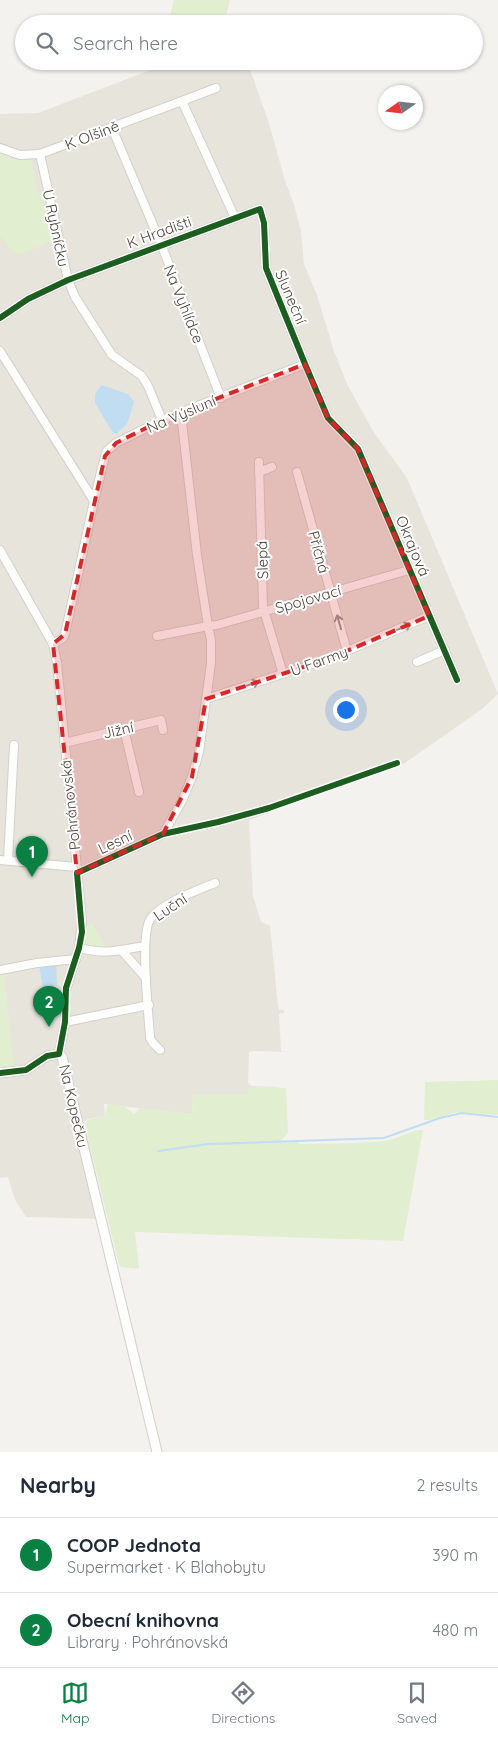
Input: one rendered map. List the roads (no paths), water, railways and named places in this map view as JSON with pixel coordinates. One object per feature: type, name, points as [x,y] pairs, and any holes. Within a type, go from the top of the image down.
[{"type":"street","points":[[216,88],[182,101],[235,218]]},
{"type":"street","name":"K Olšině","points":[[0,148],[20,155],[40,154],[182,101]]},
{"type":"street","name":"Na Vyhlídce","points":[[112,128],[161,244],[221,398]]},
{"type":"street","name":"U Rybníčku","points":[[40,154],[68,280],[76,297],[112,355],[142,376],[162,420]]},
{"type":"street","name":"K Hradišti","points":[[68,280],[161,244],[260,209]]},
{"type":"street","name":"Sluneční","points":[[260,209],[264,223],[266,268],[305,364],[328,418],[358,449],[374,484]]},
{"type":"street","points":[[0,318],[28,299],[68,280]]},
{"type":"street","points":[[0,351],[94,501]]},
{"type":"street","name":"Na Výsluní","points":[[53,644],[63,638],[65,634],[107,451],[116,443],[162,420],[305,364]]},
{"type":"street","name":"Lesní","points":[[77,870],[163,834],[182,801],[192,777],[199,752],[211,663],[211,640],[197,555],[181,413]]},
{"type":"street","name":"Slepá","points":[[259,462],[263,607],[282,674]]},
{"type":"street","points":[[259,472],[272,467]]},
{"type":"street","name":"Příčná","points":[[297,472],[347,651]]},
{"type":"street","points":[[300,483],[308,480]]},
{"type":"street","name":"Okrajová","points":[[374,484],[457,680]]},
{"type":"street","name":"Pohránovská","points":[[0,550],[53,644],[57,663],[82,920],[79,948],[66,988],[65,1022],[60,1054]]},
{"type":"street","name":"Spojovací","points":[[208,626],[264,612],[409,570]]},
{"type":"street","name":"U Farmy","points":[[206,699],[328,659],[429,616]]},
{"type":"street","points":[[157,636],[208,626]]},
{"type":"street","points":[[417,662],[445,650]]},
{"type":"street","name":"Jižní","points":[[64,743],[161,720],[164,730]]},
{"type":"street","points":[[124,729],[139,792]]},
{"type":"street","points":[[14,745],[4,860],[77,870]]},
{"type":"street","name":"Luční","points":[[145,946],[147,924],[150,919],[164,907],[215,883]]},
{"type":"street","points":[[79,948],[103,952],[122,951],[145,946],[150,1038],[160,1050]]},
{"type":"street","points":[[122,951],[146,978]]},
{"type":"street","points":[[0,970],[37,963],[76,959]]},
{"type":"street","points":[[65,1022],[149,1005]]},
{"type":"street","name":"Na Kopečku","points":[[0,1072],[26,1070],[47,1056],[60,1054],[64,1061],[157,1452]]},
{"type":"water","points":[[102,385],[128,394],[134,402],[127,424],[116,434],[113,433],[95,403],[95,394]]},
{"type":"water","points":[[56,963],[57,985],[43,988],[39,965]]},
{"type":"waterway","points":[[158,1151],[209,1144],[384,1138],[440,1118],[462,1113],[498,1117]]},
{"type":"place","name":"COOP Jednota","points":[[32,877]]},
{"type":"place","name":"Obecní knihovna","points":[[49,1027]]}]
